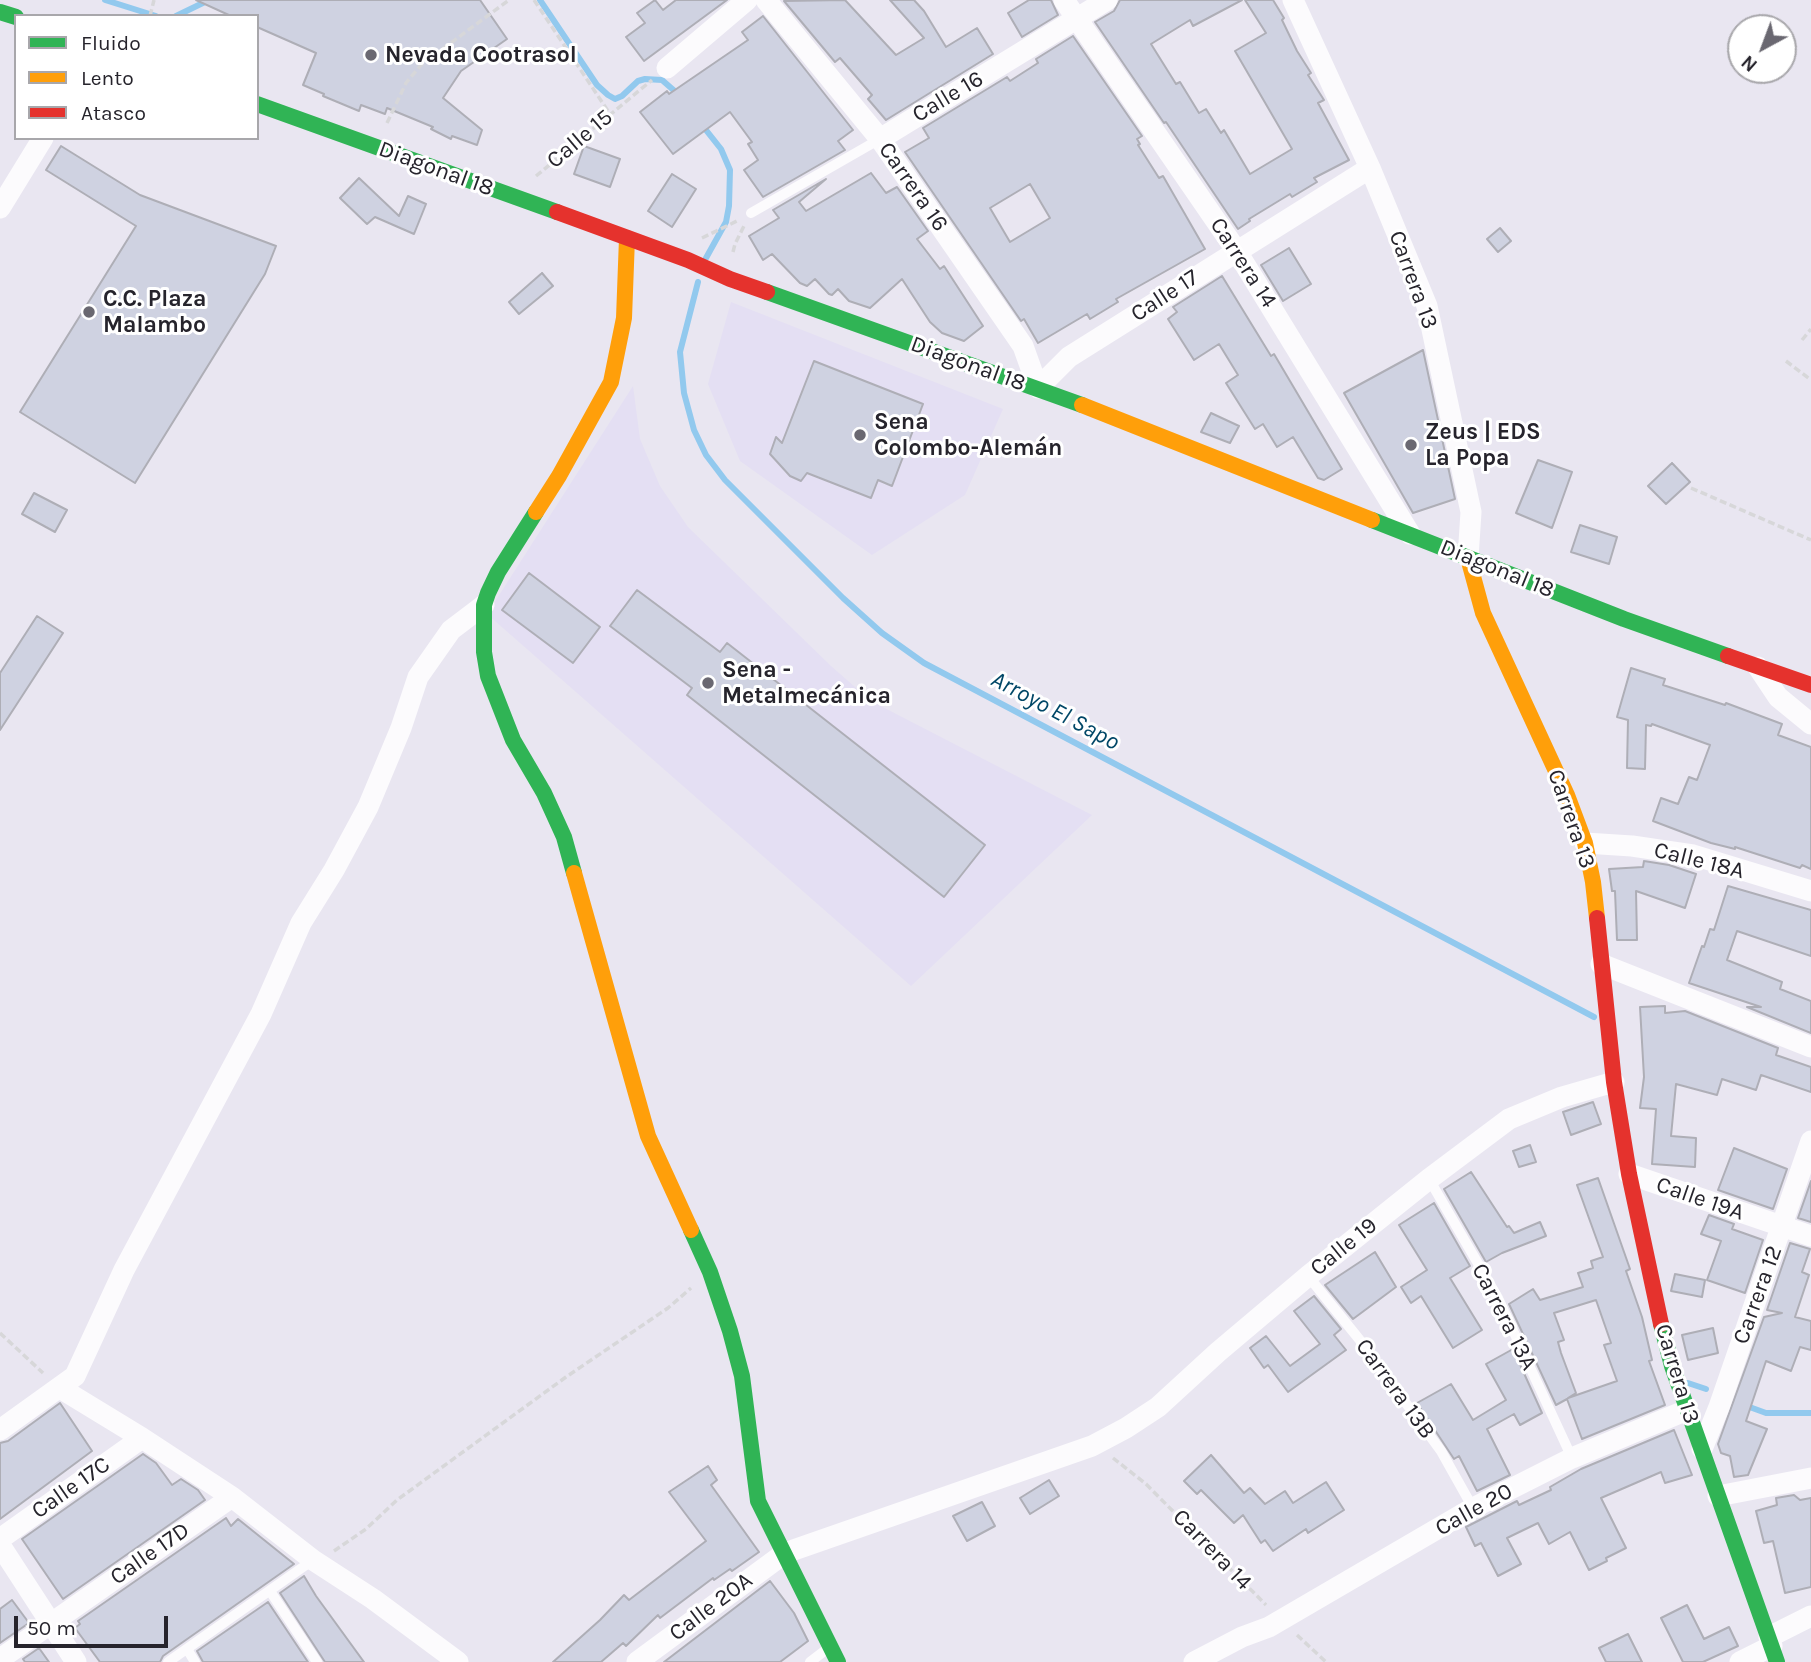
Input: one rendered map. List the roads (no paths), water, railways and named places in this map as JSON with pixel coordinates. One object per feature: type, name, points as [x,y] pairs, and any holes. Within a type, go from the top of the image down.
[{"type":"street","points":[[667,68],[747,0]]},
{"type":"street","name":"Carrera 16","points":[[766,0],[880,139],[1023,346],[1038,388]]},
{"type":"street","name":"Carrera 14","points":[[1063,0],[1236,250],[1410,534]]},
{"type":"street","name":"Calle 16","points":[[880,139],[1107,0]]},
{"type":"street","name":"Carrera 13","points":[[1293,0],[1370,168],[1427,306],[1471,512],[1468,558],[1483,613],[1567,795],[1585,843],[1592,882],[1614,1082],[1629,1174],[1656,1303],[1672,1366],[1773,1648]]},
{"type":"street","name":"Diagonal 18","points":[[259,105],[688,260],[724,277],[1038,388],[1624,619],[1811,685]]},
{"type":"street","points":[[0,208],[42,140]]},
{"type":"street","name":"Calle 17","points":[[1038,388],[1069,357],[1370,168]]},
{"type":"street","points":[[627,238],[624,318],[611,382],[559,476],[498,572],[484,605],[484,652],[488,677],[513,740],[544,793],[564,837],[648,1136],[710,1272],[730,1331],[742,1376],[758,1501],[834,1655]]},
{"type":"street","points":[[0,1430],[75,1376],[124,1270],[261,1014],[301,923],[368,807],[401,728],[418,677],[451,630],[484,605]]},
{"type":"street","points":[[1757,666],[1778,697],[1811,724]]},
{"type":"street","name":"Calle 18A","points":[[1585,843],[1632,846],[1693,855],[1811,891]]},
{"type":"street","points":[[1601,964],[1811,1047]]},
{"type":"street","name":"Calle 19","points":[[785,1553],[1093,1446],[1158,1407],[1308,1276],[1509,1119],[1562,1097],[1614,1082]]},
{"type":"street","name":"Carrera 12","points":[[1702,1449],[1811,1141]]},
{"type":"street","name":"Calle 19A","points":[[1629,1174],[1811,1237]]},
{"type":"street","points":[[60,1388],[232,1497],[313,1560],[373,1599],[458,1662]]},
{"type":"street","name":"Calle 20","points":[[1194,1662],[1275,1623],[1473,1508],[1572,1458],[1687,1410]]},
{"type":"street","name":"Calle 17C","points":[[0,1539],[142,1438]]},
{"type":"street","points":[[1718,1496],[1811,1478]]},
{"type":"street","name":"Calle 17D","points":[[0,1659],[232,1497]]},
{"type":"street","points":[[0,1545],[76,1662]]},
{"type":"street","name":"Calle 20A","points":[[637,1662],[785,1553]]},
{"type":"street","points":[[1740,1662],[1773,1648],[1811,1616]]},
{"type":"lane","name":"Calle 16","points":[[751,213],[880,139]]},
{"type":"lane","name":"Carrera 13A","points":[[1429,1179],[1498,1298],[1572,1458]]},
{"type":"lane","name":"Carrera 13B","points":[[1308,1276],[1359,1339],[1441,1451],[1473,1508]]},
{"type":"lane","points":[[168,1662],[313,1560]]},
{"type":"lane","points":[[270,1591],[317,1662]]},
{"type":"lane","points":[[187,1649],[195,1662]]},
{"type":"lane","points":[[810,1662],[834,1655]]},
{"type":"waterway","name":"Arroyo El Sapo","points":[[105,0],[150,14]]},
{"type":"waterway","name":"Arroyo El Sapo","points":[[180,14],[209,0]]},
{"type":"waterway","name":"Arroyo El Sapo","points":[[540,0],[597,85],[608,95],[615,99],[622,96],[638,81],[645,79],[662,80],[678,94]]},
{"type":"waterway","name":"Arroyo El Sapo","points":[[702,125],[721,149],[730,170],[726,222],[706,258]]},
{"type":"waterway","name":"Arroyo El Sapo","points":[[698,282],[680,352],[684,393],[694,430],[706,455],[725,480],[843,598],[882,633],[924,663],[1594,1017]]},
{"type":"waterway","name":"Arroyo El Sapo","points":[[1688,1383],[1706,1389]]},
{"type":"waterway","name":"Arroyo El Sapo","points":[[1744,1405],[1766,1413],[1811,1413]]},
{"type":"place","name":"Nevada Cootrasol","points":[[371,55]]},
{"type":"place","name":"C.C. Plaza Malambo","points":[[89,312]]},
{"type":"place","name":"Sena Colombo-Alemán","points":[[860,435]]},
{"type":"place","name":"Zeus | EDS La Popa","points":[[1411,445]]},
{"type":"place","name":"Sena - Metalmecánica","points":[[708,683]]}]
